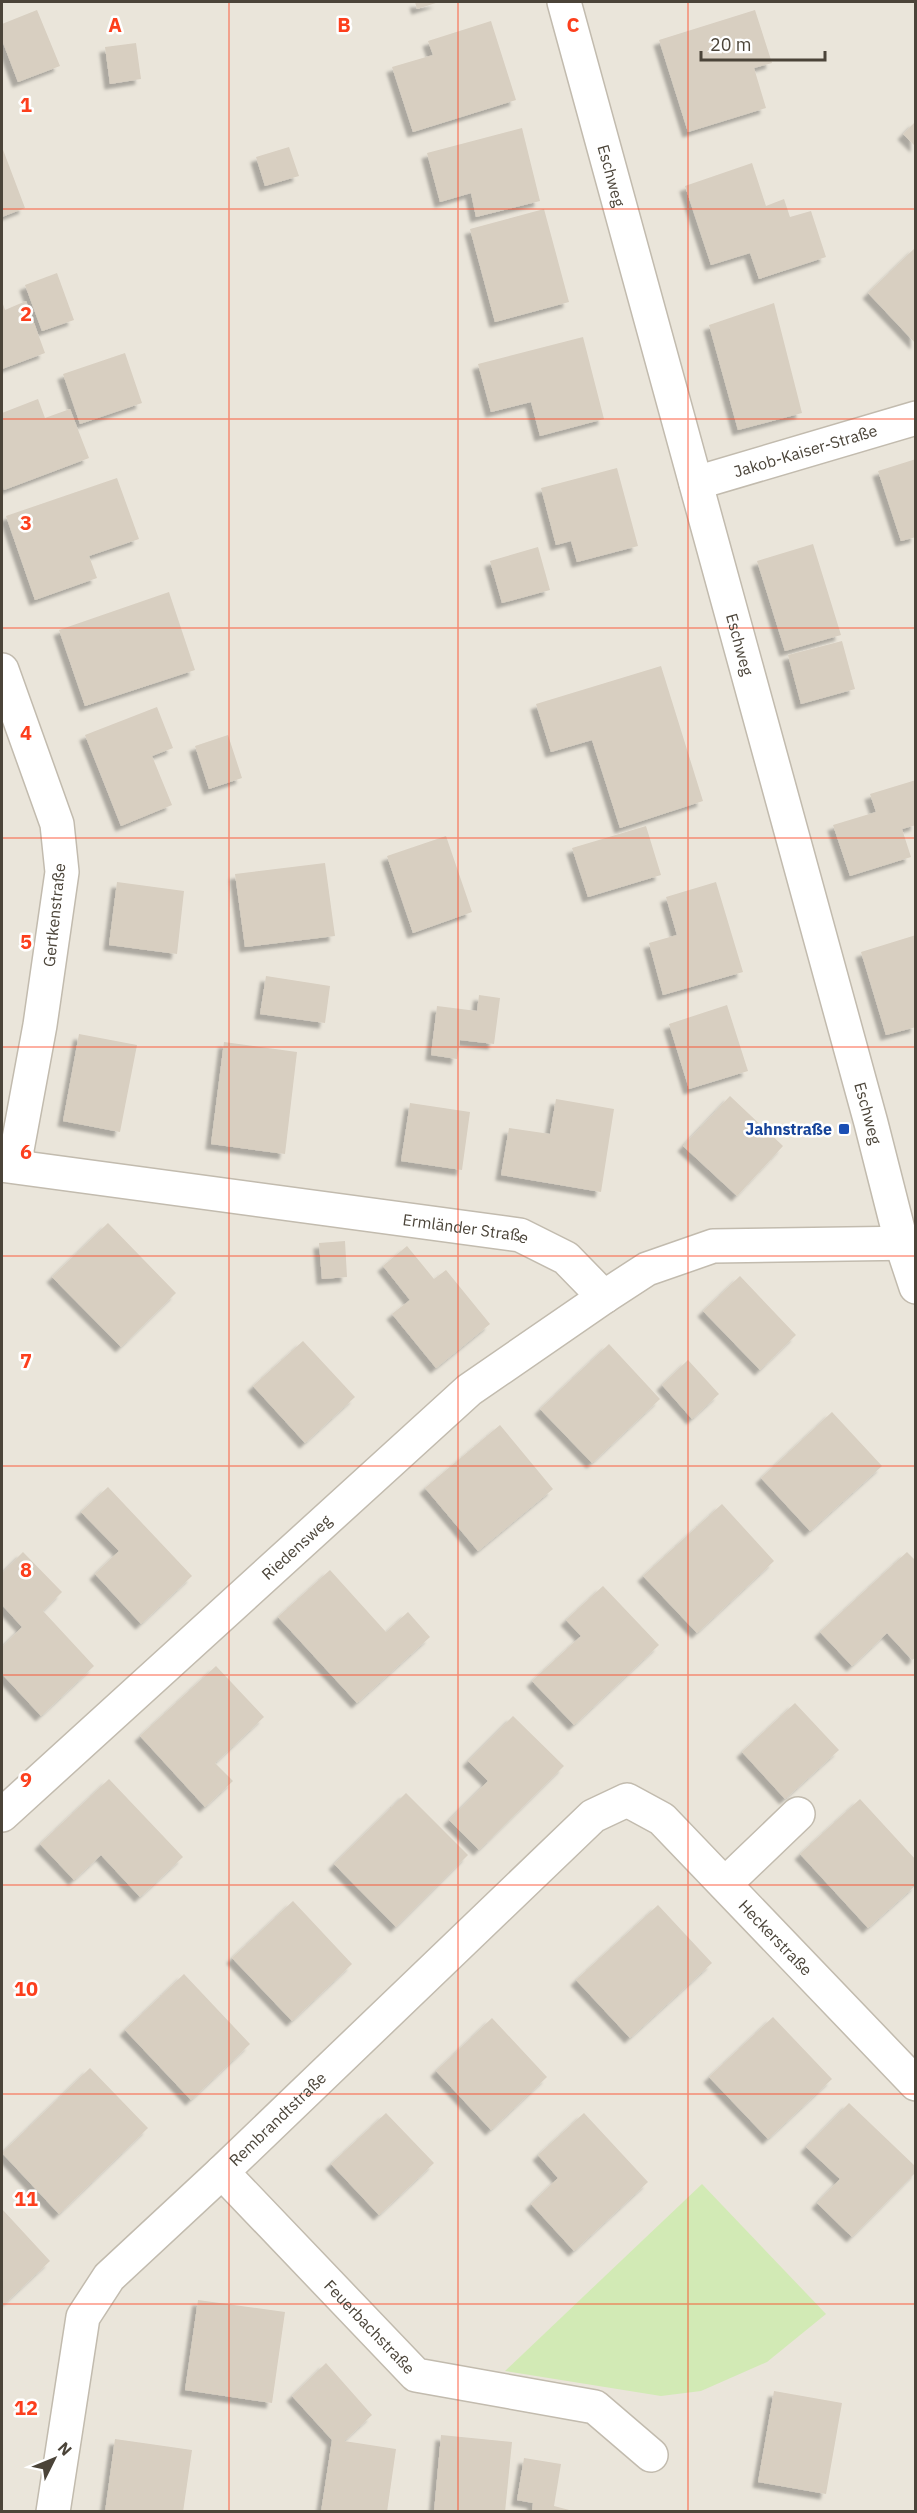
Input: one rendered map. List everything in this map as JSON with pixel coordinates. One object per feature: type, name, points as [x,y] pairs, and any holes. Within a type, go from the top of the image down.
[{"type":"street","name":"Eschweg","points":[[564,2],[871,1123],[908,1244],[915,1287]]},
{"type":"street","name":"Jakob-Kaiser-Straße","points":[[696,483],[915,418]]},
{"type":"street","name":"Gertkenstraße","points":[[2,670],[57,824],[62,872],[40,1025],[8,1166]]},
{"type":"street","name":"Ermländer Straße","points":[[8,1166],[520,1235],[566,1258],[604,1297]]},
{"type":"street","points":[[604,1297],[647,1269],[713,1246],[908,1244]]},
{"type":"street","name":"Riedensweg","points":[[2,1815],[469,1390],[604,1297]]},
{"type":"street","name":"Heckerstraße","points":[[627,1800],[662,1819],[915,2084]]},
{"type":"street","name":"Rembrandtstraße","points":[[53,2511],[83,2317],[109,2277],[222,2172],[593,1816],[627,1800]]},
{"type":"street","points":[[725,1884],[798,1814]]},
{"type":"street","name":"Feuerbachstraße","points":[[222,2172],[416,2375],[595,2407],[651,2455]]},
{"type":"shaded area","points":[[2,2],[915,2],[915,2511],[2,2511]]},
{"type":"green space","points":[[702,2184],[826,2314],[767,2362],[701,2391],[661,2396],[505,2371]]},
{"type":"building","points":[[415,2],[439,2],[417,9]]},
{"type":"building","points":[[37,10],[60,66],[18,82],[2,40],[2,24]]},
{"type":"building","points":[[755,10],[772,63],[754,68],[766,108],[688,132],[659,40]]},
{"type":"building","points":[[491,21],[516,100],[413,132],[392,67],[433,55],[428,41]]},
{"type":"building","points":[[136,43],[141,79],[110,84],[105,47]]},
{"type":"building","points":[[916,121],[916,147],[903,134]]},
{"type":"building","points":[[522,128],[540,201],[476,217],[471,193],[440,202],[427,153]]},
{"type":"building","points":[[2,147],[25,208],[2,217]]},
{"type":"building","points":[[289,147],[299,176],[265,186],[256,157]]},
{"type":"building","points":[[752,163],[766,206],[784,199],[790,217],[811,211],[826,257],[759,279],[750,253],[711,265],[685,186]]},
{"type":"building","points":[[544,209],[569,302],[495,322],[470,229]]},
{"type":"building","points":[[916,247],[916,344],[868,293]]},
{"type":"building","points":[[57,273],[74,320],[42,331],[25,285]]},
{"type":"building","points":[[2,301],[5,310],[26,301],[45,353],[2,369]]},
{"type":"building","points":[[774,303],[802,413],[738,430],[709,325]]},
{"type":"building","points":[[583,337],[604,419],[540,436],[531,402],[491,412],[478,364]]},
{"type":"building","points":[[125,353],[142,403],[80,424],[63,374]]},
{"type":"building","points":[[38,399],[45,418],[70,409],[89,458],[4,490],[2,484],[2,413]]},
{"type":"building","points":[[916,459],[916,537],[901,541],[878,471]]},
{"type":"building","points":[[617,468],[638,546],[577,562],[571,541],[556,545],[541,488]]},
{"type":"building","points":[[117,478],[139,539],[89,556],[97,578],[35,600],[6,516]]},
{"type":"building","points":[[813,544],[841,635],[785,651],[757,561]]},
{"type":"building","points":[[538,547],[550,590],[502,603],[490,561]]},
{"type":"building","points":[[169,592],[195,670],[85,706],[59,630]]},
{"type":"building","points":[[842,641],[855,689],[801,704],[788,655]]},
{"type":"building","points":[[661,666],[703,801],[620,828],[592,740],[551,752],[536,704]]},
{"type":"building","points":[[157,707],[173,748],[152,756],[172,805],[121,826],[85,735]]},
{"type":"building","points":[[228,735],[242,778],[209,789],[195,746]]},
{"type":"building","points":[[916,780],[916,825],[902,829],[911,857],[850,876],[833,825],[876,812],[870,794]]},
{"type":"building","points":[[646,826],[661,875],[588,897],[572,848]]},
{"type":"building","points":[[446,836],[472,912],[413,933],[387,856]]},
{"type":"building","points":[[325,863],[335,936],[245,947],[235,874]]},
{"type":"building","points":[[117,882],[184,891],[177,954],[109,945]]},
{"type":"building","points":[[716,882],[743,972],[663,995],[649,943],[677,935],[666,897]]},
{"type":"building","points":[[916,935],[916,1027],[886,1035],[861,952]]},
{"type":"building","points":[[266,976],[330,986],[325,1023],[260,1014]]},
{"type":"building","points":[[479,995],[500,998],[494,1044],[460,1040],[457,1059],[431,1055],[437,1006],[477,1011]]},
{"type":"building","points":[[727,1005],[748,1071],[689,1089],[669,1024]]},
{"type":"building","points":[[79,1034],[137,1045],[120,1132],[63,1121]]},
{"type":"building","points":[[224,1042],[297,1052],[285,1154],[211,1144]]},
{"type":"building","points":[[730,1096],[783,1146],[737,1196],[683,1146]]},
{"type":"building","points":[[556,1099],[614,1109],[601,1192],[501,1175],[509,1128],[550,1134]]},
{"type":"building","points":[[410,1103],[470,1112],[462,1170],[401,1161]]},
{"type":"building","points":[[108,1223],[176,1293],[121,1347],[52,1277]]},
{"type":"building","points":[[345,1241],[347,1277],[322,1279],[319,1243]]},
{"type":"building","points":[[407,1246],[434,1279],[446,1270],[490,1324],[436,1368],[392,1314],[410,1300],[383,1266]]},
{"type":"building","points":[[740,1276],[796,1335],[760,1370],[703,1311]]},
{"type":"building","points":[[303,1341],[355,1397],[305,1443],[253,1386]]},
{"type":"building","points":[[609,1344],[660,1399],[592,1463],[540,1409]]},
{"type":"building","points":[[688,1360],[719,1394],[692,1419],[662,1385]]},
{"type":"building","points":[[832,1412],[882,1466],[810,1531],[761,1478]]},
{"type":"building","points":[[500,1425],[553,1489],[478,1551],[425,1488]]},
{"type":"building","points":[[108,1487],[192,1576],[141,1624],[95,1574],[119,1551],[81,1512]]},
{"type":"building","points":[[722,1504],[774,1561],[697,1633],[643,1576]]},
{"type":"building","points":[[23,1552],[62,1592],[43,1611],[94,1666],[41,1716],[2,1674],[2,1647],[22,1627],[2,1605],[2,1573]]},
{"type":"building","points":[[907,1552],[916,1561],[916,1657],[912,1660],[887,1633],[852,1666],[820,1632]]},
{"type":"building","points":[[330,1570],[386,1632],[408,1612],[430,1637],[357,1703],[278,1617]]},
{"type":"building","points":[[603,1586],[659,1645],[574,1725],[532,1681],[581,1636],[566,1620]]},
{"type":"building","points":[[216,1666],[264,1717],[215,1763],[233,1781],[205,1807],[140,1736]]},
{"type":"building","points":[[795,1703],[839,1750],[785,1799],[742,1752]]},
{"type":"building","points":[[513,1716],[564,1766],[479,1850],[449,1820],[488,1781],[468,1761]]},
{"type":"building","points":[[109,1779],[183,1857],[140,1897],[101,1855],[74,1880],[40,1844]]},
{"type":"building","points":[[406,1793],[468,1855],[396,1927],[334,1864]]},
{"type":"building","points":[[860,1799],[916,1860],[916,1885],[868,1928],[800,1854]]},
{"type":"building","points":[[293,1901],[352,1964],[292,2021],[232,1958]]},
{"type":"building","points":[[658,1905],[712,1963],[630,2038],[576,1980]]},
{"type":"building","points":[[184,1974],[250,2044],[191,2100],[125,2030]]},
{"type":"building","points":[[773,2017],[832,2079],[768,2139],[709,2077]]},
{"type":"building","points":[[492,2018],[547,2077],[491,2130],[436,2071]]},
{"type":"building","points":[[90,2068],[148,2128],[59,2214],[2,2153]]},
{"type":"building","points":[[849,2103],[916,2167],[916,2172],[852,2237],[817,2203],[840,2179],[806,2147]]},
{"type":"building","points":[[386,2113],[434,2163],[379,2215],[331,2164]]},
{"type":"building","points":[[584,2113],[648,2182],[574,2251],[531,2204],[558,2178],[538,2155]]},
{"type":"building","points":[[2,2209],[50,2261],[2,2306]]},
{"type":"building","points":[[198,2300],[285,2312],[272,2403],[185,2390]]},
{"type":"building","points":[[326,2363],[372,2415],[344,2441],[396,2449],[387,2512],[321,2512],[332,2440],[292,2396]]},
{"type":"building","points":[[774,2391],[842,2403],[826,2494],[758,2482]]},
{"type":"building","points":[[441,2435],[512,2442],[505,2512],[434,2512]]},
{"type":"building","points":[[115,2439],[192,2450],[183,2512],[105,2512]]},
{"type":"building","points":[[524,2458],[561,2464],[554,2506],[577,2512],[532,2512],[533,2503],[517,2500]]},
{"type":"place","name":"Jahnstraße","points":[[844,1129]]}]
